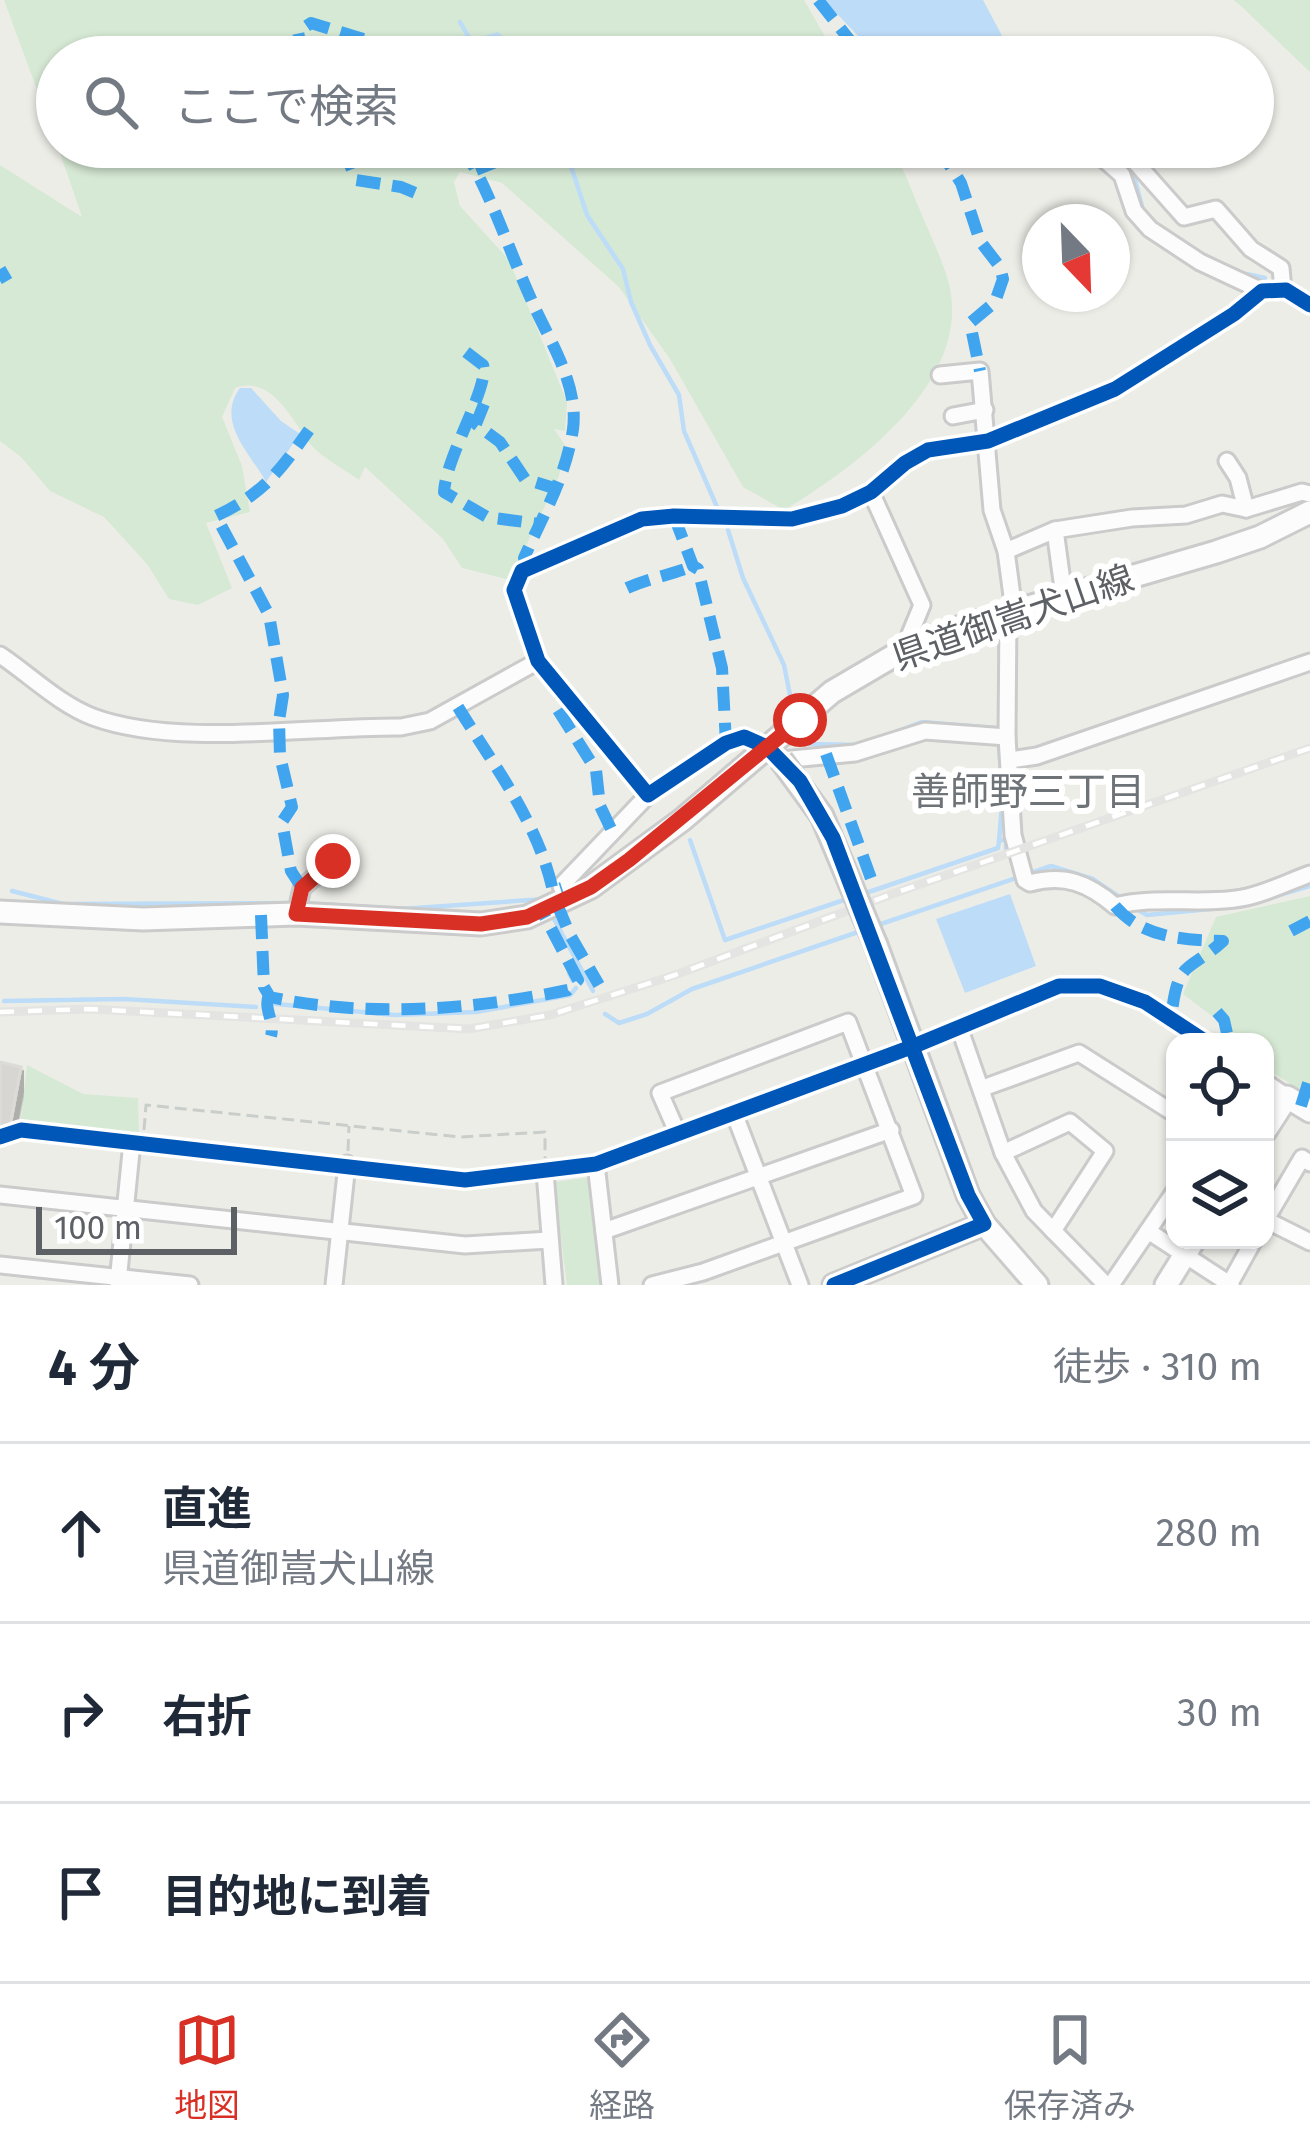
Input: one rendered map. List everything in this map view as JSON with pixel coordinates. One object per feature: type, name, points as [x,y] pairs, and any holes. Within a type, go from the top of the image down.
[{"type":"main road","name":"県道御嵩犬山線","points":[[1,909],[143,920],[297,909],[481,924],[527,917],[591,887],[774,754],[832,692],[912,645],[1238,544],[1310,512]]},
{"type":"main road","points":[[774,754],[822,816],[876,945],[968,1195],[984,1224],[1037,1285]]},
{"type":"main road","points":[[1274,1117],[1287,1097],[1310,1111]]},
{"type":"main road","points":[[834,1285],[984,1224]]},
{"type":"main road","points":[[1166,1285],[1188,1249]]},
{"type":"street","points":[[1113,168],[1122,176],[1134,211],[1150,229],[1200,262],[1262,291],[1283,290],[1310,305]]},
{"type":"street","points":[[1141,168],[1184,217],[1216,209],[1251,248],[1281,268],[1283,290]]},
{"type":"street","points":[[648,795],[538,661],[514,590],[522,571],[642,519],[793,519],[842,506],[871,492],[928,450],[988,441],[1114,389],[1234,314],[1262,291]]},
{"type":"street","points":[[940,374],[980,371],[992,510],[1006,550],[1011,612],[1007,737],[1013,835],[1030,883],[1072,879],[1100,892],[1115,906],[1134,901],[1165,904],[1247,897],[1310,874]]},
{"type":"street","points":[[953,416],[985,410]]},
{"type":"street","points":[[1227,461],[1238,478],[1246,509]]},
{"type":"street","points":[[871,492],[922,605],[910,634],[912,645]]},
{"type":"street","points":[[1006,550],[1055,530],[1186,515],[1222,505],[1246,509],[1302,492],[1310,494]]},
{"type":"street","points":[[1055,530],[1064,596]]},
{"type":"street","points":[[0,655],[90,716],[128,727],[185,732],[400,727],[430,721],[538,661]]},
{"type":"street","points":[[1010,760],[1037,756],[1310,662]]},
{"type":"street","points":[[567,900],[561,886],[648,795],[726,743],[743,737],[774,754],[855,753],[925,730],[1007,737]]},
{"type":"street","points":[[297,909],[302,888],[333,861]]},
{"type":"street","points":[[0,1137],[21,1130],[138,1138],[348,1158],[465,1180],[596,1164],[914,1046],[1059,986],[1100,986],[1145,1002],[1192,1033]]},
{"type":"street","points":[[652,1285],[703,1272],[914,1196],[848,1022],[660,1094],[678,1133]]},
{"type":"street","points":[[958,1028],[1003,1154],[1034,1211],[1109,1285],[1166,1204]]},
{"type":"street","points":[[983,1088],[1079,1053],[1166,1108]]},
{"type":"street","points":[[1274,1088],[1287,1097]]},
{"type":"street","points":[[734,1113],[800,1285]]},
{"type":"street","points":[[1003,1154],[1070,1122],[1105,1150],[1053,1231]]},
{"type":"street","points":[[604,1231],[891,1130]]},
{"type":"street","points":[[118,1281],[138,1138]]},
{"type":"street","points":[[334,1285],[348,1158]]},
{"type":"street","points":[[1274,1206],[1302,1158],[1310,1163]]},
{"type":"street","points":[[596,1164],[610,1285]]},
{"type":"street","points":[[545,1172],[554,1285]]},
{"type":"street","points":[[0,1196],[465,1245],[549,1240]]},
{"type":"street","points":[[1274,1225],[1310,1242]]},
{"type":"street","points":[[1148,1231],[1166,1238]]},
{"type":"street","points":[[1190,1249],[1230,1285],[1249,1249]]},
{"type":"street","points":[[0,1264],[118,1281],[190,1285]]},
{"type":"path","points":[[138,1138],[146,1105],[460,1137],[545,1132],[545,1172]]},
{"type":"path","points":[[348,1158],[349,1126]]},
{"type":"green space","points":[[4,0],[804,0],[825,36],[36,36],[36,87]]},
{"type":"green space","points":[[1233,0],[1310,0],[1310,72],[1274,36]]},
{"type":"green space","points":[[0,165],[82,217],[65,168],[902,168],[944,267],[952,320],[943,354],[902,418],[843,471],[784,510],[743,487],[670,359],[619,287],[502,183],[460,172],[454,182],[460,206],[509,260],[567,402],[565,431],[554,429],[565,445],[559,476],[510,580],[462,568],[443,539],[365,467],[359,480],[328,460],[281,403],[260,388],[248,386],[235,388],[222,417],[242,466],[250,512],[206,523],[232,588],[198,605],[169,599],[147,564],[104,517],[50,491],[0,441]]},
{"type":"green space","points":[[1310,896],[1310,1096],[1274,1074],[1274,1033],[1234,1033],[1183,994],[1216,917]]},
{"type":"green space","points":[[27,1065],[83,1094],[138,1098],[139,1136],[20,1126]]},
{"type":"green space","points":[[592,1177],[606,1285],[567,1285],[554,1182]]},
{"type":"water","points":[[824,0],[983,0],[1002,36],[858,36]]},
{"type":"water","points":[[240,388],[251,388],[300,434],[266,482],[233,425],[233,401]]},
{"type":"water","points":[[1010,894],[1036,966],[965,993],[936,919]]},
{"type":"building","points":[[0,1062],[21,1067],[10,1126],[0,1129]]},
{"type":"waterway","points":[[460,22],[468,36]]},
{"type":"waterway","points":[[572,168],[587,215],[623,269],[650,345],[679,395],[684,431],[717,507]]},
{"type":"waterway","points":[[1127,172],[1135,180],[1143,210]]},
{"type":"waterway","points":[[1195,250],[1222,264]]},
{"type":"waterway","points":[[1237,272],[1265,278]]},
{"type":"waterway","points":[[728,530],[743,578],[784,665],[793,710]]},
{"type":"waterway","points":[[882,737],[922,722],[995,728]]},
{"type":"waterway","points":[[799,736],[808,744],[860,745]]},
{"type":"waterway","points":[[999,747],[1003,792],[999,841]]},
{"type":"waterway","points":[[863,894],[998,848],[999,841],[1006,839],[1006,849]]},
{"type":"waterway","points":[[690,840],[725,940],[847,899]]},
{"type":"waterway","points":[[878,925],[1051,866],[1093,879],[1124,900]]},
{"type":"waterway","points":[[1250,904],[1310,886]]},
{"type":"waterway","points":[[12,891],[63,904],[293,903]]},
{"type":"waterway","points":[[304,903],[401,909],[545,899]]},
{"type":"waterway","points":[[1133,907],[1147,915],[1232,907]]},
{"type":"waterway","points":[[553,917],[593,991]]},
{"type":"waterway","points":[[605,1014],[619,1023],[647,1014],[692,989],[861,931]]},
{"type":"waterway","points":[[572,973],[573,981]]},
{"type":"waterway","points":[[276,1004],[395,1015],[476,1012],[570,995],[576,988]]},
{"type":"waterway","points":[[4,1001],[124,999],[256,1007]]},
{"type":"railway","points":[[0,1012],[89,1009],[469,1029],[550,1015],[675,975],[1310,748]]},
{"type":"marked path","points":[[818,0],[846,36]]},
{"type":"marked path","points":[[299,36],[311,23],[353,36]]},
{"type":"marked path","points":[[351,168],[356,180],[418,194]]},
{"type":"marked path","points":[[474,168],[561,362],[574,412],[570,447],[524,558],[527,568]]},
{"type":"marked path","points":[[476,170],[481,168]]},
{"type":"marked path","points":[[951,168],[980,241],[1000,267],[1003,279],[995,302],[970,323],[980,371]]},
{"type":"marked path","points":[[0,269],[7,281]]},
{"type":"marked path","points":[[466,352],[483,365],[483,375],[444,492],[487,517],[539,524]]},
{"type":"marked path","points":[[484,404],[476,424],[500,442],[525,479],[557,489]]},
{"type":"marked path","points":[[302,888],[291,871],[282,822],[292,807],[280,756],[283,695],[269,615],[216,516],[269,480],[309,430]]},
{"type":"marked path","points":[[674,516],[698,569],[722,668],[726,743]]},
{"type":"marked path","points":[[627,588],[693,566]]},
{"type":"marked path","points":[[458,707],[526,818],[553,891],[562,888]]},
{"type":"marked path","points":[[558,710],[596,770],[600,806],[613,833]]},
{"type":"marked path","points":[[826,754],[873,884]]},
{"type":"marked path","points":[[557,904],[599,985]]},
{"type":"marked path","points":[[1115,906],[1151,931],[1223,941],[1181,976],[1171,1019]]},
{"type":"marked path","points":[[261,915],[264,987],[270,997],[344,1008],[419,1009],[568,990],[578,980],[542,911]]},
{"type":"marked path","points":[[1291,931],[1310,921]]},
{"type":"marked path","points":[[269,995],[271,1036]]},
{"type":"marked path","points":[[1217,1012],[1227,1033]]},
{"type":"marked path","points":[[1301,1106],[1310,1077]]},
{"type":"cycle path","points":[[834,1285],[984,1224],[968,1195],[833,838],[800,781],[767,747],[744,737],[726,743],[648,795],[538,661],[514,590],[522,571],[642,519],[792,519],[842,506],[871,492],[928,450],[988,441],[1115,389],[1234,314],[1262,291],[1286,290],[1310,305]]},
{"type":"cycle path","points":[[0,1137],[21,1130],[465,1180],[596,1164],[914,1046],[1059,986],[1100,986],[1145,1002],[1192,1033]]},
{"type":"district","name":"善師野三丁目","points":[[1028,791]]},
{"type":"route","points":[[333,861],[302,888],[296,914],[481,924],[527,917],[591,887],[629,860],[800,720]]}]
